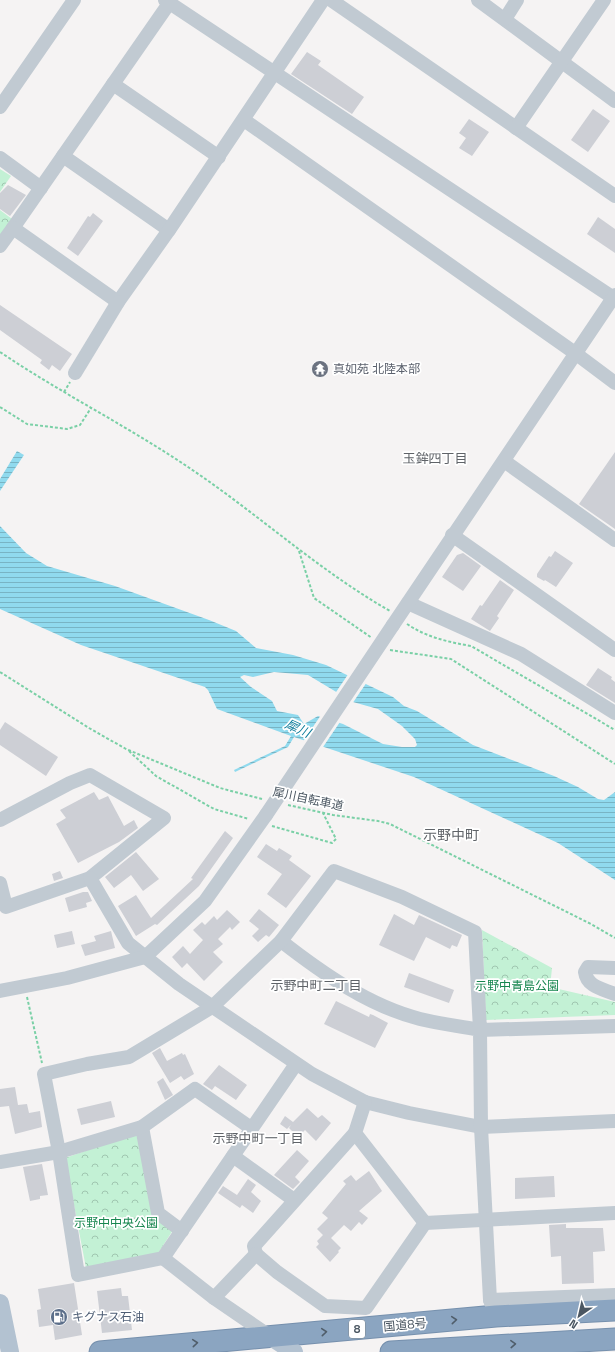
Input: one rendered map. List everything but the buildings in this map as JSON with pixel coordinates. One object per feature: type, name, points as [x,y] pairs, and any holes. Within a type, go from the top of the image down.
[{"type":"highway","name":"国道8号","points":[[100,1352],[271,1337],[493,1308],[615,1310]]},
{"type":"highway","points":[[391,1352],[615,1339]]},
{"type":"main road","points":[[0,1303],[10,1352]]},
{"type":"main road","points":[[271,1337],[294,1352]]},
{"type":"street","points":[[0,107],[74,0]]},
{"type":"street","points":[[75,373],[118,302],[219,157],[323,0]]},
{"type":"street","points":[[331,0],[615,196]]},
{"type":"street","points":[[478,0],[615,101]]},
{"type":"street","points":[[505,19],[517,0]]},
{"type":"street","points":[[516,128],[563,62],[604,0]]},
{"type":"street","points":[[0,246],[113,84],[168,1],[275,74],[614,298],[452,535],[408,604],[399,621],[205,901],[145,957],[67,978],[0,991]]},
{"type":"street","points":[[113,84],[219,157]]},
{"type":"street","points":[[244,120],[575,353],[615,383]]},
{"type":"street","points":[[63,156],[169,230]]},
{"type":"street","points":[[0,158],[41,188]]},
{"type":"street","points":[[13,228],[118,302]]},
{"type":"street","points":[[504,461],[615,540]]},
{"type":"street","points":[[452,535],[615,650]]},
{"type":"street","points":[[408,604],[521,654],[615,713]]},
{"type":"street","points":[[0,820],[90,775],[164,818],[90,878],[6,907],[0,883]]},
{"type":"street","points":[[296,1064],[163,1258],[78,1275],[59,1152],[44,1074],[87,1064],[129,1057],[212,1007],[281,941],[334,871],[402,896],[474,932],[480,1030],[481,1127],[493,1308],[615,1295]]},
{"type":"street","points":[[90,878],[128,943],[178,984],[296,1064],[365,1102],[409,1113],[481,1127],[615,1121]]},
{"type":"street","points":[[281,941],[338,982],[388,1007],[418,1018],[480,1030],[615,1026]]},
{"type":"street","points":[[615,968],[588,967],[584,972],[586,979],[593,985],[615,994]]},
{"type":"street","points":[[0,1162],[59,1152],[142,1127],[196,1089],[251,1128]]},
{"type":"street","points":[[365,1102],[355,1133],[254,1246],[256,1254],[277,1272],[325,1306],[366,1308],[425,1223]]},
{"type":"street","points":[[142,1127],[158,1213],[182,1231]]},
{"type":"street","points":[[355,1133],[425,1223]]},
{"type":"street","points":[[233,1156],[294,1200]]},
{"type":"street","points":[[425,1223],[615,1213]]},
{"type":"street","points":[[214,1298],[256,1254]]},
{"type":"street","points":[[163,1258],[214,1298],[271,1337]]},
{"type":"path","points":[[0,352],[189,467],[264,522],[299,550],[399,621],[419,633],[446,641],[471,646],[615,730]]},
{"type":"path","points":[[0,407],[27,424],[67,429],[80,425],[91,408]]},
{"type":"path","points":[[299,550],[314,598],[373,638]]},
{"type":"path","points":[[386,647],[392,652],[450,659],[615,764]]},
{"type":"path","name":"犀川自転車道","points":[[0,672],[89,728],[126,749],[220,788],[269,800]]},
{"type":"path","points":[[126,749],[156,776],[214,809],[263,819],[332,843],[336,839],[335,834],[322,813]]},
{"type":"path","name":"犀川自転車道","points":[[284,804],[322,813],[390,824],[591,924],[615,938]]},
{"type":"path","points":[[25,986],[44,1074]]},
{"type":"green space","points":[[0,169],[11,176],[0,192]]},
{"type":"green space","points":[[0,210],[12,219],[0,236]]},
{"type":"green space","name":"示野中青島公園","points":[[482,930],[552,968],[550,987],[615,1002],[615,1015],[486,1020]]},
{"type":"green space","name":"示野中中央公園","points":[[137,1133],[154,1217],[173,1230],[157,1255],[86,1268],[65,1158]]},
{"type":"water","points":[[17,451],[24,455],[0,491],[0,479]]},
{"type":"water","name":"犀川","points":[[0,526],[26,553],[47,566],[115,586],[209,620],[236,631],[256,648],[293,655],[326,665],[393,697],[404,706],[417,711],[473,745],[554,776],[578,787],[598,799],[604,800],[615,792],[615,880],[558,843],[414,777],[294,737],[288,747],[235,772],[234,770],[285,746],[291,736],[217,709],[205,687],[81,645],[0,609]],"holes":[[[274,672],[308,675],[353,702],[378,709],[402,726],[415,739],[417,745],[415,747],[402,747],[383,744],[343,724],[318,716],[304,724],[298,715],[277,711],[272,701],[251,687],[240,677],[244,675],[253,677]]]},
{"type":"pier","points":[[349,673],[367,682],[352,704],[334,695]]},
{"type":"pier","points":[[321,715],[340,722],[321,750],[302,743]]},
{"type":"place","name":"真如苑 北陸本部","points":[[320,369]]},
{"type":"place","name":"キグナス石油","points":[[59,1317]]},
{"type":"district","name":"玉鉾四丁目","points":[[435,458]]},
{"type":"district","name":"示野中町","points":[[451,835]]},
{"type":"district","name":"示野中町二丁目","points":[[316,985]]},
{"type":"district","name":"示野中町一丁目","points":[[258,1138]]}]
